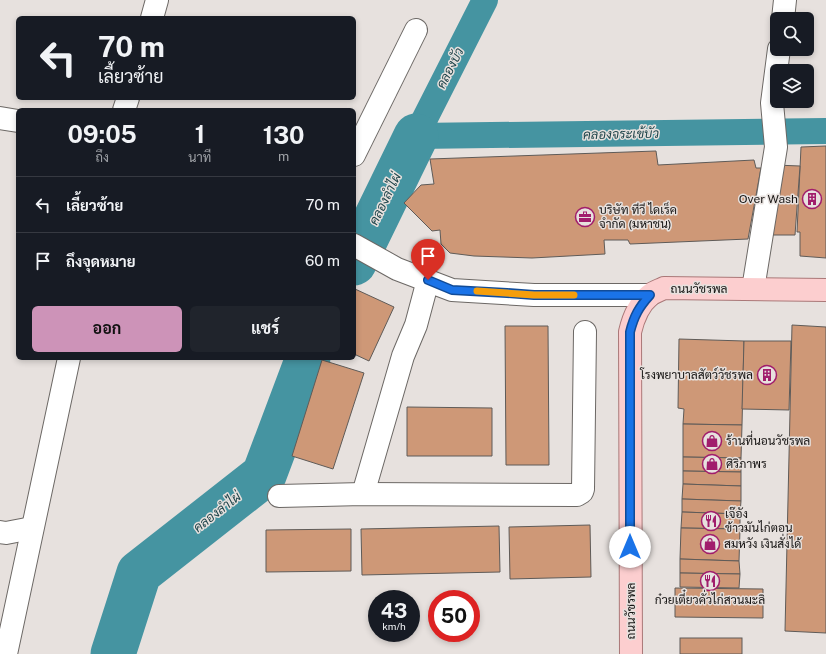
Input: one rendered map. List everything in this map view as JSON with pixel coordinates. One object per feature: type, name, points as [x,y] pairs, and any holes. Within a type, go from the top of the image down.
[{"type":"main road","name":"ถนนวัชรพล","points":[[631,654],[630,332],[633,318],[650,295],[664,288],[826,290]]},
{"type":"street","points":[[153,16],[157,0]]},
{"type":"street","points":[[784,12],[785,0]]},
{"type":"street","points":[[356,151],[416,30]]},
{"type":"street","points":[[753,289],[776,147],[772,103],[778,56]]},
{"type":"street","points":[[0,118],[16,121]]},
{"type":"street","points":[[356,246],[397,269],[452,290],[534,295],[650,295]]},
{"type":"street","points":[[363,494],[403,356],[416,326],[428,280]]},
{"type":"street","points":[[280,496],[363,494],[578,495],[583,489],[585,332]]},
{"type":"street","points":[[6,654],[69,360]]},
{"type":"street","points":[[0,532],[6,533],[32,528]]},
{"type":"building","name":"Over Wash","points":[[826,146],[826,258],[800,256],[800,232],[797,232],[801,147]]},
{"type":"building","name":"บริษัท ทีวี ไดเร็ค จำกัด (มหาชน)","points":[[656,151],[658,165],[754,160],[756,168],[761,168],[748,239],[630,244],[628,240],[604,240],[605,254],[532,258],[474,256],[450,253],[441,244],[440,230],[432,231],[404,203],[421,185],[434,184],[430,159]]},
{"type":"building","points":[[775,165],[800,166],[795,235],[771,235]]},
{"type":"building","points":[[356,289],[394,307],[369,361],[356,355]]},
{"type":"building","points":[[792,325],[826,327],[826,633],[785,631]]},
{"type":"building","points":[[505,326],[548,326],[549,465],[506,465]]},
{"type":"building","points":[[679,339],[744,341],[742,425],[683,424],[684,409],[678,408]]},
{"type":"building","name":"โรงพยาบาลสัตว์วัชรพล","points":[[744,341],[791,341],[789,410],[742,409]]},
{"type":"building","points":[[322,360],[364,373],[333,469],[292,456]]},
{"type":"building","points":[[407,407],[492,408],[492,456],[407,456]]},
{"type":"building","name":"ร้านที่นอนวัชรพล","points":[[683,424],[742,425],[741,458],[683,457]]},
{"type":"building","name":"ศิริภาพร","points":[[683,457],[741,458],[741,472],[683,471]]},
{"type":"building","points":[[683,471],[741,472],[741,486],[683,484]]},
{"type":"building","points":[[683,484],[741,486],[741,501],[682,499]]},
{"type":"building","points":[[682,499],[741,501],[740,514],[682,512]]},
{"type":"building","name":"เจ๊อัง ข้าวมันไก่ตอน","points":[[682,512],[740,514],[740,529],[681,528]]},
{"type":"building","points":[[590,525],[591,577],[510,579],[509,527]]},
{"type":"building","points":[[499,526],[500,572],[362,575],[361,529]]},
{"type":"building","name":"สมหวัง เงินสั่งได้","points":[[681,528],[740,529],[739,561],[680,559]]},
{"type":"building","points":[[351,529],[351,571],[266,572],[266,530]]},
{"type":"building","points":[[680,559],[739,561],[740,574],[680,573]]},
{"type":"building","name":"ก๋วยเตี๋ยวคั่วไก่สวนมะลิ","points":[[680,573],[740,574],[739,588],[680,587]]},
{"type":"building","points":[[675,588],[763,589],[763,618],[675,617]]},
{"type":"building","points":[[680,638],[742,638],[742,654],[680,654]]},
{"type":"waterway","name":"คลองจระเข้บัว","points":[[485,0],[416,136],[826,131]]},
{"type":"waterway","name":"คลองลำไผ่","points":[[356,259],[416,136]]},
{"type":"waterway","name":"คลองลำไผ่","points":[[113,654],[139,573],[264,475],[307,360]]},
{"type":"slow traffic","points":[[477,291],[534,295],[574,295]]},
{"type":"place","name":"Over Wash","points":[[812,199]]},
{"type":"place","name":"บริษัท ทีวี ไดเร็ค จำกัด (มหาชน)","points":[[585,217]]},
{"type":"place","name":"โรงพยาบาลสัตว์วัชรพล","points":[[767,375]]},
{"type":"place","name":"ร้านที่นอนวัชรพล","points":[[712,441]]},
{"type":"place","name":"ศิริภาพร","points":[[712,464]]},
{"type":"place","name":"เจ๊อัง ข้าวมันไก่ตอน","points":[[711,521]]},
{"type":"place","name":"สมหวัง เงินสั่งได้","points":[[710,544]]},
{"type":"place","name":"ก๋วยเตี๋ยวคั่วไก่สวนมะลิ","points":[[710,581]]},
{"type":"route","points":[[428,280],[452,290],[534,295],[650,295],[633,318],[630,332],[630,547]]},
{"type":"water label","name":"คลองบัว","points":[[450,68]]}]
